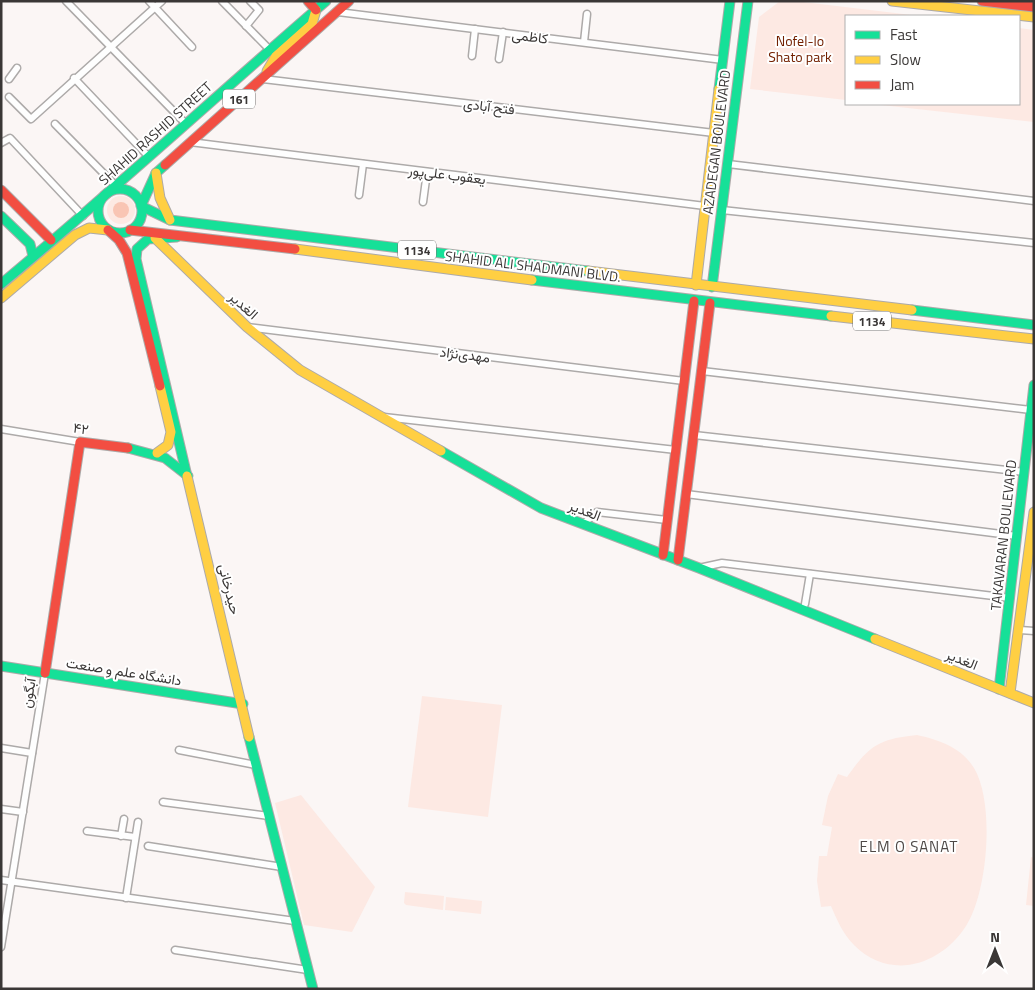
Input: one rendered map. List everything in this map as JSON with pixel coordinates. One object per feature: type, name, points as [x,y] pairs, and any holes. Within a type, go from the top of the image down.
[{"type":"main road","points":[[263,79],[276,56],[312,24],[316,10],[308,1]]},
{"type":"main road","name":"SHAHID RASHID STREET","points":[[1,284],[83,216],[185,123],[326,1]]},
{"type":"main road","name":"AZADEGAN BOULEVARD","points":[[694,301],[730,1]]},
{"type":"main road","name":"AZADEGAN BOULEVARD","points":[[710,303],[748,1]]},
{"type":"main road","points":[[892,1],[1016,15]]},
{"type":"main road","points":[[982,1],[1034,7]]},
{"type":"main road","name":"161","points":[[141,206],[156,173],[189,142],[263,79],[342,5]]},
{"type":"main road","points":[[1020,15],[1034,17]]},
{"type":"main road","points":[[156,173],[160,198],[167,218],[160,224],[158,235],[187,236]]},
{"type":"main road","points":[[1,190],[52,240]]},
{"type":"main road","points":[[1,298],[75,235],[89,228],[108,230],[116,232],[130,230],[138,222],[141,206],[136,196],[126,190],[114,190],[101,201],[98,214],[103,226],[108,230],[119,240],[127,253],[171,432],[168,445],[157,453],[171,460],[188,477]]},
{"type":"main road","name":"SHAHID ALI SHADMANI BLVD.","points":[[141,206],[167,218],[696,285]]},
{"type":"main road","points":[[1,216],[30,244],[33,256]]},
{"type":"main road","name":"SHAHID ALI SHADMANI BLVD.","points":[[130,230],[694,301]]},
{"type":"main road","name":"الغدیر","points":[[158,235],[174,258],[247,327],[300,370],[541,508],[699,568],[1034,702]]},
{"type":"main road","name":"حیدرخانی","points":[[158,235],[137,249],[136,259],[256,765],[313,989]]},
{"type":"main road","points":[[174,258],[177,237]]},
{"type":"main road","name":"1134","points":[[696,285],[1034,325]]},
{"type":"main road","points":[[663,555],[694,301]]},
{"type":"main road","name":"1134","points":[[694,301],[1034,339]]},
{"type":"main road","points":[[678,560],[710,303]]},
{"type":"main road","name":"TAKAVARAN BOULEVARD","points":[[1006,691],[1010,598],[1034,385]]},
{"type":"main road","name":"۴۲","points":[[80,442],[157,453]]},
{"type":"main road","name":"آبگون","points":[[45,673],[80,442]]},
{"type":"main road","name":"TAKAVARAN BOULEVARD","points":[[1006,691],[1020,630],[1030,567],[1034,512]]},
{"type":"main road","points":[[48,653],[51,664],[63,676]]},
{"type":"main road","name":"دانشگاه علم و صنعت","points":[[1,666],[243,704]]},
{"type":"street","points":[[66,1],[185,123]]},
{"type":"street","points":[[149,1],[192,47]]},
{"type":"street","points":[[9,97],[31,119],[74,78],[162,1]]},
{"type":"street","points":[[222,1],[270,50]]},
{"type":"street","points":[[246,26],[260,10],[250,1]]},
{"type":"street","name":"کاظمی","points":[[342,5],[475,29],[723,60]]},
{"type":"street","points":[[584,42],[587,14]]},
{"type":"street","points":[[472,56],[475,29]]},
{"type":"street","points":[[499,59],[503,32]]},
{"type":"street","points":[[9,79],[17,68]]},
{"type":"street","points":[[74,78],[148,156]]},
{"type":"street","name":"فتح آبادی","points":[[263,79],[714,133]]},
{"type":"street","points":[[55,124],[116,186]]},
{"type":"street","points":[[1,143],[10,138],[83,216]]},
{"type":"street","name":"یعقوب علی‌پور","points":[[189,142],[705,206]]},
{"type":"street","points":[[359,195],[363,164]]},
{"type":"street","points":[[728,164],[1034,201]]},
{"type":"street","points":[[423,202],[427,172]]},
{"type":"street","points":[[722,210],[1034,243]]},
{"type":"street","name":"مهدی‌نژاد","points":[[247,327],[684,381]]},
{"type":"street","points":[[702,371],[1032,410]]},
{"type":"street","points":[[381,417],[676,450]]},
{"type":"street","name":"۴۲","points":[[1,429],[80,442]]},
{"type":"street","points":[[694,435],[1024,472]]},
{"type":"street","points":[[686,494],[1017,536]]},
{"type":"street","points":[[583,524],[597,512],[667,520]]},
{"type":"street","points":[[699,568],[722,563],[1010,598]]},
{"type":"street","points":[[805,604],[810,574]]},
{"type":"street","points":[[1020,630],[1034,631]]},
{"type":"street","name":"آبگون","points":[[1,947],[45,673]]},
{"type":"street","points":[[1022,697],[1034,699]]},
{"type":"street","points":[[1,748],[32,753]]},
{"type":"street","points":[[179,750],[256,765]]},
{"type":"street","points":[[163,802],[269,816]]},
{"type":"street","points":[[1,809],[23,812]]},
{"type":"street","points":[[122,836],[124,819]]},
{"type":"street","points":[[126,898],[138,822]]},
{"type":"street","points":[[87,831],[135,838]]},
{"type":"street","points":[[148,846],[282,867]]},
{"type":"street","points":[[1,880],[296,921]]},
{"type":"street","points":[[175,950],[308,970]]},
{"type":"green space","name":"Nofel-lo Shato park","points":[[780,1],[795,1],[912,15],[845,15],[845,100],[750,89],[759,17]]},
{"type":"green space","points":[[1020,28],[1034,30],[1034,122],[881,105],[1020,105]]},
{"type":"green space","points":[[121,196],[131,200],[135,210],[131,220],[121,224],[111,220],[107,210],[111,200]]},
{"type":"green space","points":[[422,696],[502,705],[488,817],[408,807]]},
{"type":"green space","points":[[917,735],[941,742],[956,750],[974,768],[981,783],[985,803],[986,847],[984,870],[979,892],[974,911],[966,926],[943,951],[929,959],[914,964],[898,965],[883,963],[868,956],[854,945],[847,936],[831,906],[821,907],[817,881],[819,856],[827,856],[832,827],[822,825],[828,796],[838,774],[847,777],[869,751],[884,742]]},
{"type":"green space","points":[[301,795],[375,887],[352,932],[304,925],[275,803]]},
{"type":"green space","points":[[1031,857],[1034,858],[1034,906],[1026,905]]},
{"type":"green space","points":[[405,892],[444,896],[443,910],[406,905],[404,903]]},
{"type":"green space","points":[[446,897],[482,901],[481,914],[445,910]]},
{"type":"shaded area","points":[[121,202],[127,204],[129,210],[127,216],[121,218],[115,216],[113,210],[115,204]]},
{"type":"traffic: fast","points":[[1,284],[326,1]]},
{"type":"traffic: fast","points":[[719,89],[730,1]]},
{"type":"traffic: fast","points":[[712,287],[748,1]]},
{"type":"traffic: fast","points":[[165,165],[156,173],[141,206],[170,220],[588,271]]},
{"type":"traffic: fast","points":[[120,189],[132,193],[138,199],[142,211],[138,223],[132,229],[120,233],[108,229],[102,223],[98,211],[102,199],[108,193],[120,189]]},
{"type":"traffic: fast","points":[[1,216],[30,244],[33,256]]},
{"type":"traffic: fast","points":[[177,237],[148,239],[137,249],[136,259],[187,476]]},
{"type":"traffic: fast","points":[[532,280],[831,316]]},
{"type":"traffic: fast","points":[[912,310],[1034,325]]},
{"type":"traffic: fast","points":[[999,689],[1034,385]]},
{"type":"traffic: fast","points":[[128,448],[165,458],[188,476]]},
{"type":"traffic: fast","points":[[441,451],[541,508],[699,568],[875,639]]},
{"type":"traffic: fast","points":[[1,666],[243,704]]},
{"type":"traffic: fast","points":[[249,737],[313,989]]},
{"type":"traffic: slow","points":[[892,1],[1016,15]]},
{"type":"traffic: slow","points":[[267,71],[276,56],[312,24],[316,10]]},
{"type":"traffic: slow","points":[[1020,15],[1034,17]]},
{"type":"traffic: slow","points":[[696,285],[719,89]]},
{"type":"traffic: slow","points":[[156,173],[160,198],[170,220]]},
{"type":"traffic: slow","points":[[1,298],[75,235],[89,228],[108,230]]},
{"type":"traffic: slow","points":[[155,238],[247,327],[300,370],[441,451]]},
{"type":"traffic: slow","points":[[295,249],[532,280]]},
{"type":"traffic: slow","points":[[588,271],[912,310]]},
{"type":"traffic: slow","points":[[831,316],[1034,339]]},
{"type":"traffic: slow","points":[[157,453],[168,445],[171,432],[160,386]]},
{"type":"traffic: slow","points":[[187,476],[249,737]]},
{"type":"traffic: slow","points":[[1010,693],[1034,512]]},
{"type":"traffic: slow","points":[[875,639],[1034,703]]},
{"type":"traffic: jam","points":[[308,1],[316,10]]},
{"type":"traffic: jam","points":[[165,165],[349,1]]},
{"type":"traffic: jam","points":[[982,1],[1034,7]]},
{"type":"traffic: jam","points":[[1,190],[51,240]]},
{"type":"traffic: jam","points":[[108,230],[119,240],[127,253],[160,386]]},
{"type":"traffic: jam","points":[[130,230],[295,249]]},
{"type":"traffic: jam","points":[[663,555],[694,301]]},
{"type":"traffic: jam","points":[[678,560],[710,303]]},
{"type":"traffic: jam","points":[[45,673],[80,442],[128,448]]},
{"type":"district","name":"ELM O SANAT","points":[[909,846]]}]
